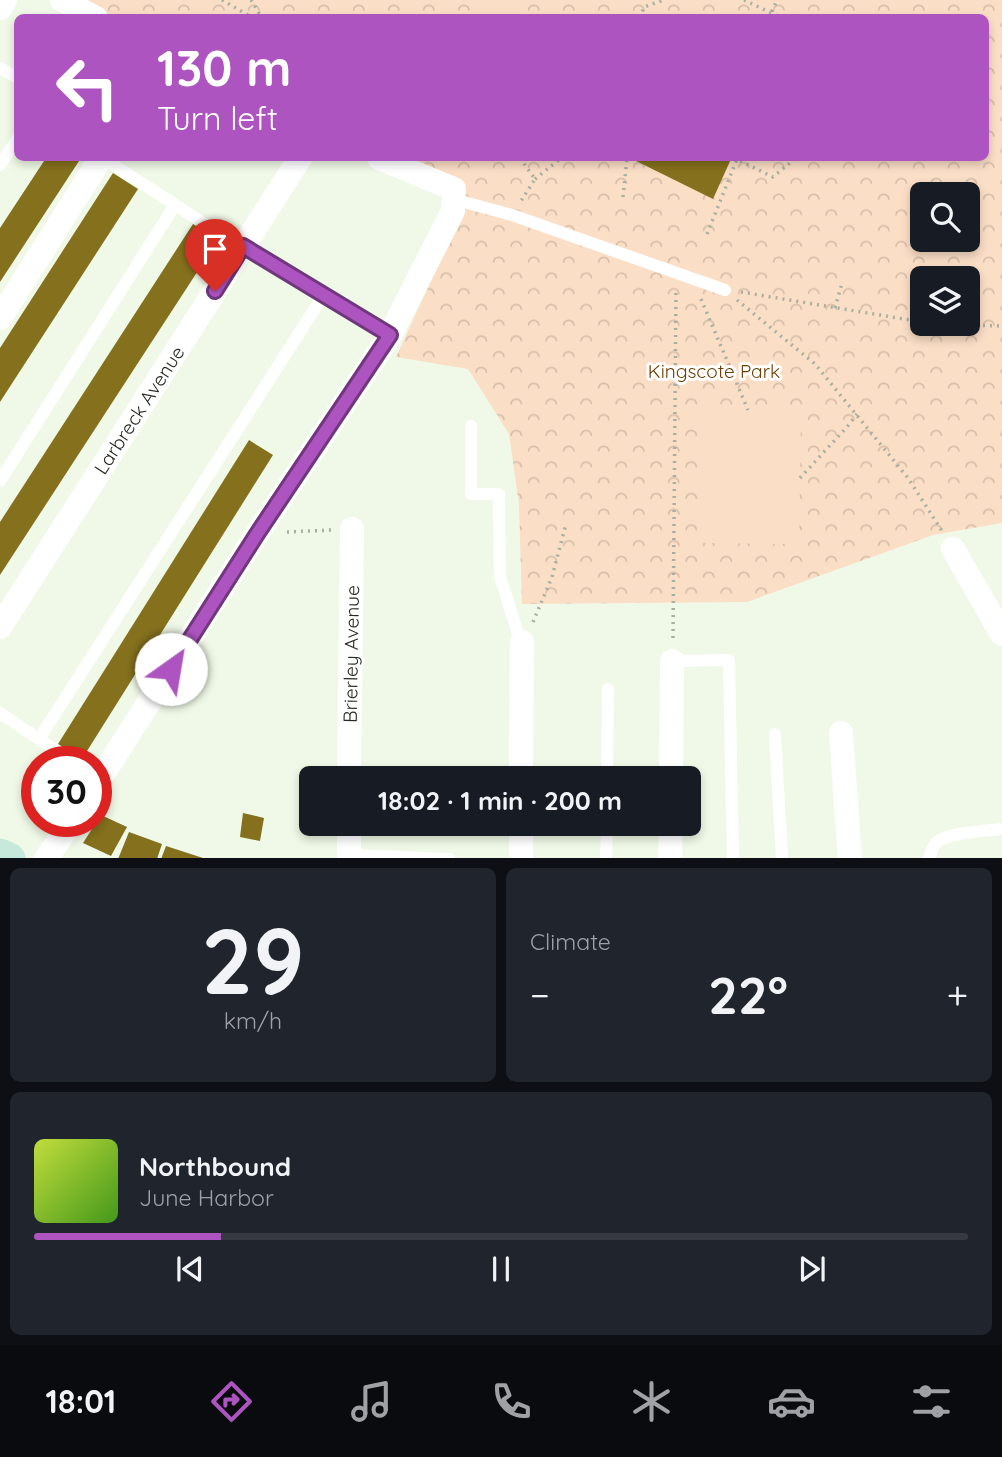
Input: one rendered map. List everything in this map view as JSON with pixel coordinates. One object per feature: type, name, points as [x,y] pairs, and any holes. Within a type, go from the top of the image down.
[{"type":"street","points":[[0,8],[5,0]]},
{"type":"street","points":[[62,0],[88,14]]},
{"type":"street","points":[[0,318],[100,161]]},
{"type":"street","name":"Larbreck Avenue","points":[[0,628],[298,161]]},
{"type":"street","points":[[112,759],[390,335],[453,211],[454,194],[385,161]]},
{"type":"street","name":"Brierley Avenue","points":[[349,766],[352,529]]},
{"type":"street","points":[[953,550],[1002,634]]},
{"type":"street","points":[[521,766],[522,642]]},
{"type":"street","points":[[671,766],[672,661]]},
{"type":"street","points":[[841,733],[850,858]]},
{"type":"street","points":[[349,836],[349,857]]},
{"type":"street","points":[[520,858],[521,836]]},
{"type":"street","points":[[670,858],[671,836]]},
{"type":"street","points":[[47,858],[61,837]]},
{"type":"lane","points":[[0,165],[14,144]]},
{"type":"lane","points":[[107,161],[214,230],[390,335]]},
{"type":"lane","points":[[454,194],[725,290]]},
{"type":"lane","points":[[0,481],[175,205]]},
{"type":"lane","points":[[39,739],[323,296]]},
{"type":"lane","points":[[471,426],[471,494],[499,494],[500,576],[522,642]]},
{"type":"lane","points":[[672,661],[729,660],[733,858]]},
{"type":"lane","points":[[607,766],[608,689]]},
{"type":"lane","points":[[0,713],[50,746]]},
{"type":"lane","points":[[775,734],[782,858]]},
{"type":"lane","points":[[929,858],[937,841],[951,836],[1002,828]]},
{"type":"lane","points":[[606,858],[607,836]]},
{"type":"lane","points":[[349,857],[399,858]]},
{"type":"path","points":[[222,0],[246,14]]},
{"type":"path","points":[[642,14],[645,7],[664,0]]},
{"type":"path","points":[[744,0],[768,14]]},
{"type":"path","points":[[522,161],[535,179]]},
{"type":"path","points":[[512,215],[535,179],[557,161]]},
{"type":"path","points":[[622,197],[627,161]]},
{"type":"path","points":[[707,234],[734,161]]},
{"type":"path","points":[[741,161],[773,177],[792,161]]},
{"type":"path","points":[[672,661],[676,272]]},
{"type":"path","points":[[692,278],[748,410]]},
{"type":"path","points":[[835,308],[842,283]]},
{"type":"path","points":[[725,290],[910,320]]},
{"type":"path","points":[[725,290],[815,364],[908,478],[953,550]]},
{"type":"path","points":[[980,325],[1002,326]]},
{"type":"path","points":[[800,478],[857,414]]},
{"type":"path","points":[[522,642],[552,577],[566,524]]},
{"type":"path","points":[[257,534],[352,529]]},
{"type":"green space","name":"Kingscote Park","points":[[77,0],[1002,0],[1002,523],[933,535],[747,602],[522,604],[519,504],[509,434],[468,369],[396,357],[463,212],[407,161],[989,161],[989,14],[104,14]]},
{"type":"green space","points":[[469,0],[528,0],[519,14],[491,14]]},
{"type":"green space","points":[[801,409],[799,544],[699,543],[697,411]]},
{"type":"building","points":[[44,161],[79,161],[0,282],[0,228]]},
{"type":"building","points":[[636,161],[730,161],[713,199]]},
{"type":"building","points":[[113,173],[138,189],[0,402],[0,348]]},
{"type":"building","points":[[193,224],[218,240],[0,575],[0,522]]},
{"type":"building","points":[[249,440],[273,455],[90,746],[58,744]]},
{"type":"building","points":[[243,813],[264,818],[260,841],[240,837]]},
{"type":"building","points":[[112,820],[127,827],[111,856],[83,843],[87,837],[112,837]]},
{"type":"building","points":[[129,832],[162,844],[157,858],[118,858]]},
{"type":"building","points":[[166,846],[203,858],[161,858]]},
{"type":"route","points":[[171,669],[257,534],[390,335],[243,246],[215,291]]}]
